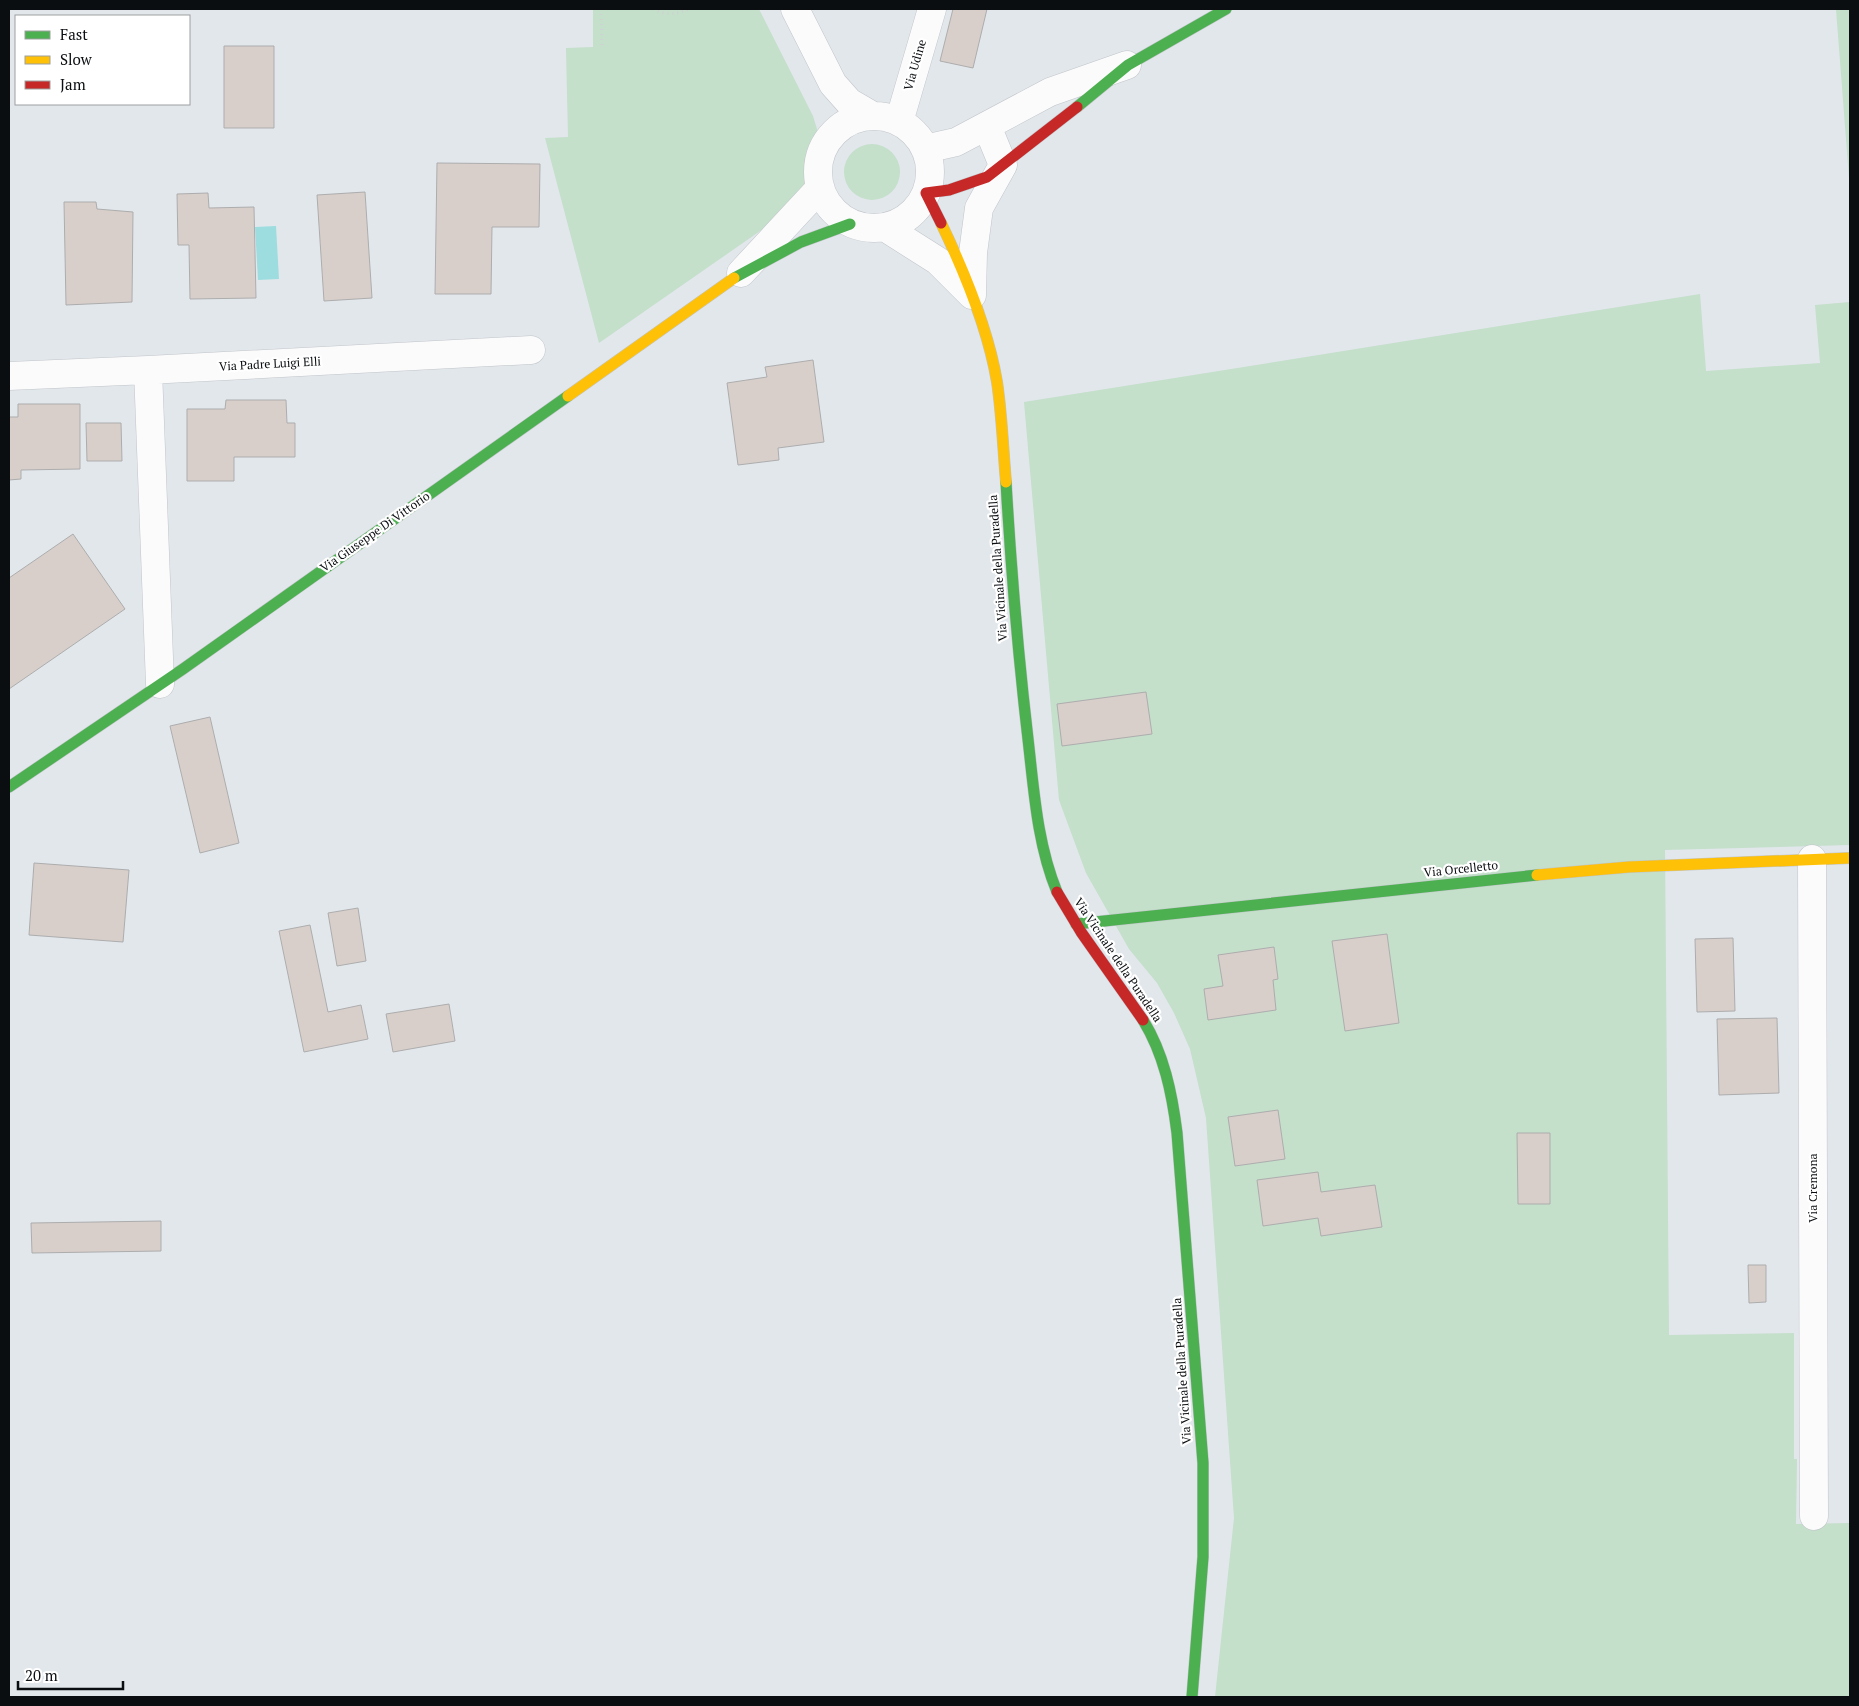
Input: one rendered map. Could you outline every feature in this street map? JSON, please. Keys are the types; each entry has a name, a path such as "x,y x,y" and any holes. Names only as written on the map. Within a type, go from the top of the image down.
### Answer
{"street":[{"path":"795,9 833,84 849,102 909,129 925,149 929,163 930,178 926,193 920,205 911,215 899,223 886,228 868,228 850,224 837,215 826,203 820,188 818,171 821,154 829,139 841,126 856,119 886,119"},
{"name":"Via Udine","path":"886,119 932,9"},
{"path":"926,193 949,190 987,177 1128,65 1226,9"},
{"path":"816,48 827,98 829,139"},
{"path":"925,149 956,142 1050,92 1128,65"},
{"path":"986,126 1003,165"},
{"path":"972,295 973,252 979,208 1003,165"},
{"name":"Via Giuseppe Di Vittorio","path":"739,275 820,188"},
{"name":"Via Vicinale della Puradella","path":"926,193 945,228 972,295 996,378 1005,457 1012,602 1040,835 1052,878 1059,894 1076,924 1137,1010 1151,1034 1163,1063 1172,1097 1176,1122 1203,1463 1202,1566 1192,1697"},
{"name":"Via Giuseppe Di Vittorio","path":"9,787 160,684 739,275 801,242 850,224"},
{"path":"886,228 938,261 972,295"},
{"name":"Via Padre Luigi Elli","path":"9,376 532,350"},
{"path":"148,370 160,684"},
{"name":"Via Orcelletto","path":"1076,924 1435,885 1629,867 1850,858"},
{"name":"Via Cremona","path":"1812,859 1814,1516"}],"path":[{"path":"601,9 602,48"},
{"path":"653,9 665,14 678,14 689,9"}],"green space":[{"path":"593,9 759,9 813,116 820,139 816,164 801,193 776,220 599,343 545,138 568,137 566,48 593,47"},
{"path":"1836,9 1850,9 1850,191"},
{"path":"867,144 877,144 892,152 898,161 900,172 898,183 892,192 877,200 867,200 856,195 849,188 844,177 844,167 849,156 856,149"},
{"path":"1700,294 1706,371 1820,363 1815,305 1850,302 1850,845 1665,850 1669,1335 1794,1333 1794,1459 1797,1459 1796,1524 1850,1523 1850,1697 1215,1697 1234,1518 1206,1118 1190,1049 1174,1013 1157,983 1129,949 1086,873 1059,800 1024,402"}],"water":[{"path":"276,226 279,279 258,280 255,227"}],"building":[{"path":"953,9 987,9 973,68 940,61"},
{"path":"224,46 274,46 274,128 224,128"},
{"path":"437,163 540,164 539,227 492,227 491,294 435,294"},
{"path":"365,192 372,298 324,301 317,195"},
{"path":"208,193 209,208 254,207 256,298 190,299 189,245 178,245 177,194"},
{"path":"64,202 96,202 97,209 133,212 132,302 66,305"},
{"path":"813,360 824,442 778,448 779,460 738,465 727,383 767,377 765,367"},
{"path":"226,400 286,400 287,423 295,423 295,457 234,457 234,481 187,481 187,409 225,409"},
{"path":"18,404 80,404 80,469 21,470 21,479 9,480 9,417 18,417"},
{"path":"86,423 121,423 122,461 87,461"},
{"path":"73,534 125,609 9,689 9,578"},
{"path":"1146,692 1152,734 1062,746 1057,704"},
{"path":"210,717 239,843 200,853 170,726"},
{"path":"34,863 129,870 123,942 29,935"},
{"path":"358,908 366,961 337,966 328,913"},
{"path":"310,925 328,1012 361,1005 368,1039 304,1052 279,931"},
{"path":"1387,934 1399,1023 1345,1031 1332,941"},
{"path":"1733,938 1735,1011 1697,1012 1695,939"},
{"path":"1274,947 1278,979 1273,980 1276,1010 1208,1020 1204,989 1223,986 1218,955"},
{"path":"449,1004 455,1041 393,1052 386,1014"},
{"path":"1777,1018 1779,1093 1719,1095 1717,1019"},
{"path":"1278,1110 1285,1159 1235,1166 1228,1117"},
{"path":"1517,1133 1550,1133 1550,1204 1518,1204"},
{"path":"1318,1172 1321,1192 1375,1185 1382,1227 1321,1236 1318,1218 1263,1226 1257,1180"},
{"path":"161,1221 161,1251 32,1253 31,1223"},
{"path":"1748,1265 1766,1265 1766,1302 1749,1303"}],"traffic: fast":[{"path":"1077,107 1128,65 1226,9"},
{"path":"734,278 801,242 850,224"},
{"path":"9,787 183,669 568,396"},
{"path":"1006,482 1018,643 1035,797 1045,855 1057,892"},
{"path":"1076,924 1537,875"},
{"path":"1143,1020 1162,1060 1173,1103 1203,1463 1203,1557 1192,1697"}],"traffic: slow":[{"path":"941,223 975,301 988,341 997,382 1006,482"},
{"path":"568,396 734,278"},
{"path":"1537,875 1629,867 1850,858"}],"traffic: jam":[{"path":"941,223 926,193 949,190 987,177 1077,107"},
{"path":"1057,892 1081,932 1143,1020"}]}
